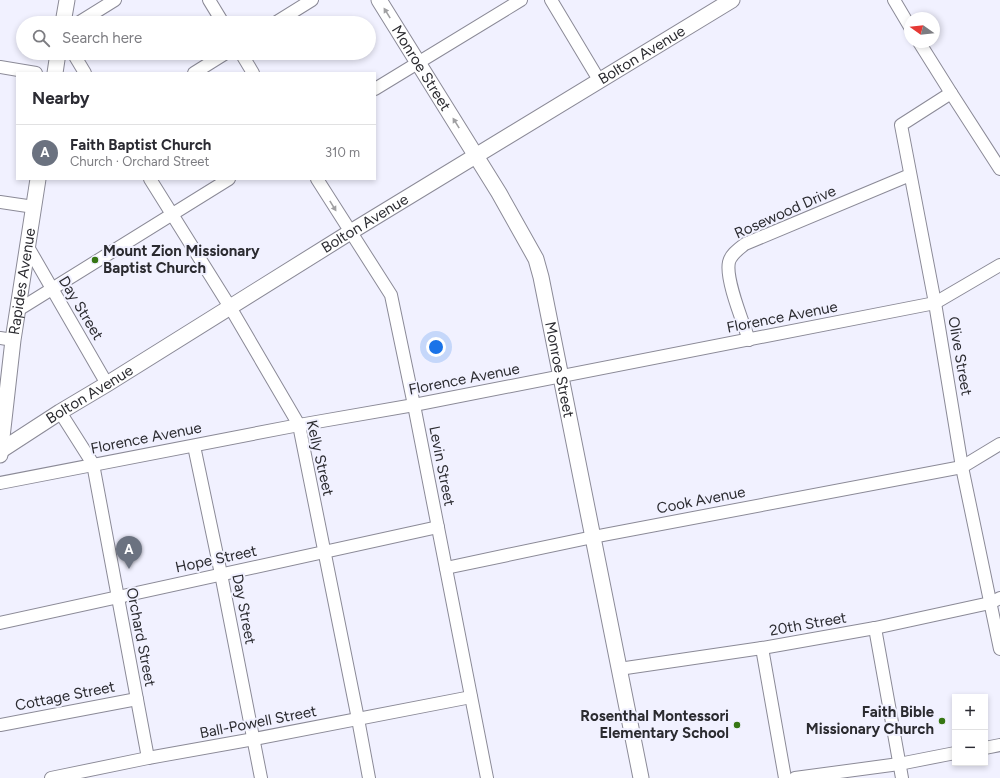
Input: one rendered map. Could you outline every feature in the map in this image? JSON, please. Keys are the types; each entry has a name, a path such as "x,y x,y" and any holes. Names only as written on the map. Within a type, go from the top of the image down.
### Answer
{"main road":[{"path":"64,16 67,0"},
{"name":"Monroe Street","path":"379,0 477,156 524,235 536,259 561,376 641,778"},
{"name":"Bolton Avenue","path":"0,452 60,412 350,232 477,156 728,1"},
{"path":"55,72 57,60"},
{"name":"Rapides Avenue","path":"0,452 7,339 18,310 38,180"}],"street":[{"path":"89,16 115,0"},
{"path":"209,0 219,16"},
{"path":"286,16 312,0"},
{"path":"376,88 521,0"},
{"path":"551,0 599,80"},
{"path":"894,0 904,17"},
{"path":"923,48 1000,169"},
{"path":"78,60 85,72"},
{"path":"196,72 215,60"},
{"path":"246,60 252,72"},
{"path":"0,68 29,72"},
{"name":"Olive Street","path":"951,93 901,125 934,303 962,467 995,601 1000,649"},
{"name":"Rosewood Drive","path":"749,340 728,277 729,262 735,252 745,244 910,175"},
{"name":"Kelly Street","path":"151,180 230,307 299,425 358,719 368,778"},
{"path":"18,310 226,180"},
{"name":"Levin Street","path":"318,180 391,295 487,778"},
{"path":"0,202 34,207"},
{"name":"Day Street","path":"28,248 107,384"},
{"name":"Florence Avenue","path":"0,483 299,425 414,405 934,303 1000,265"},
{"name":"Orchard Street","path":"60,412 93,464 148,758"},
{"path":"962,467 1000,444"},
{"name":"Day Street","path":"194,446 261,778"},
{"name":"Cook Avenue","path":"446,568 593,537 962,467"},
{"name":"Hope Street","path":"0,623 438,527"},
{"name":"20th Street","path":"619,669 762,648 875,628 995,601"},
{"path":"875,628 902,778"},
{"path":"762,648 785,778"},
{"name":"Ball-Powell Street","path":"51,778 148,758 254,740 471,697"},
{"name":"Cottage Street","path":"0,725 137,699"},
{"path":"988,747 1000,745"},
{"path":"795,778 899,764 952,754"}],"place":[{"name":"Mount Zion Missionary Baptist Church","path":"95,260"},
{"name":"Faith Baptist Church","path":"129,569"},
{"name":"Faith Bible Missionary Church","path":"942,721"},
{"name":"Rosenthal Montessori Elementary School","path":"737,725"}]}
